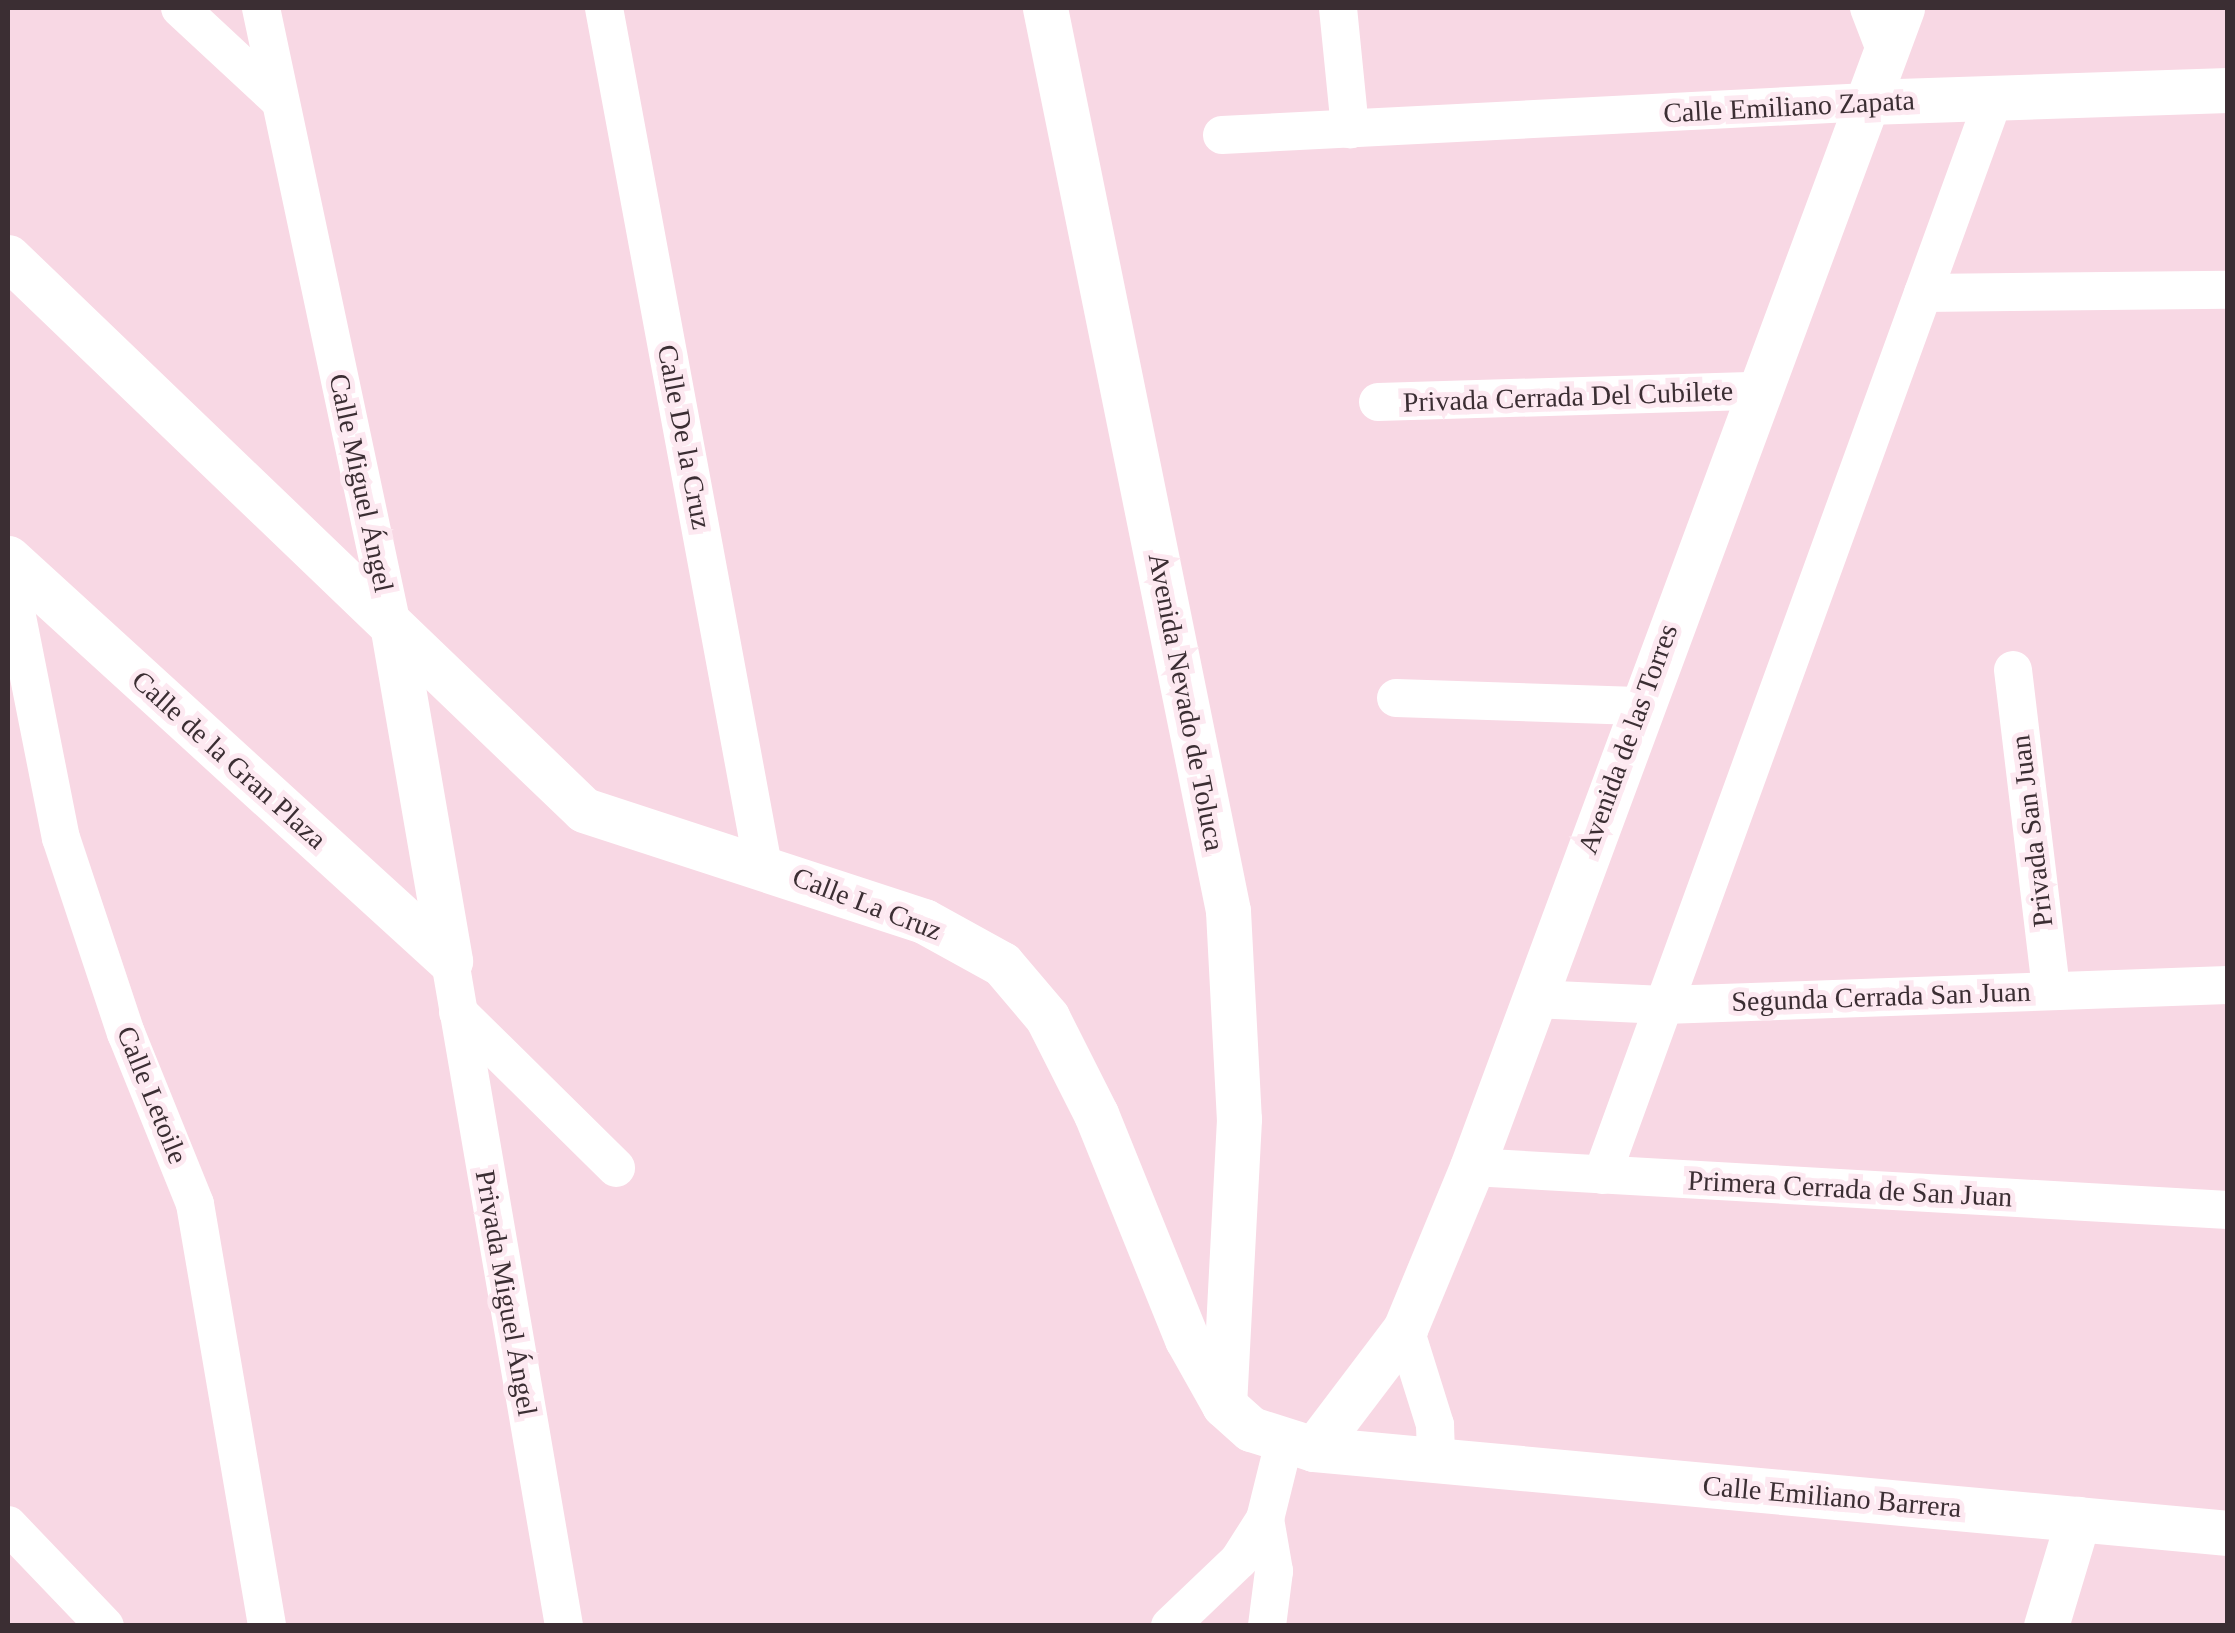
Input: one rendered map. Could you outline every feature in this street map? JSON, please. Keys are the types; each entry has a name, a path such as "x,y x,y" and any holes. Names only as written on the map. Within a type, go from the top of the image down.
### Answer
{"street":[{"path":"180,8 279,100"},
{"name":"Calle Miguel Ángel","path":"260,8 393,630 450,961"},
{"name":"Calle De la Cruz","path":"604,8 764,866"},
{"name":"Avenida Nevado de Toluca","path":"1045,8 1228,911 1240,1120 1268,1431"},
{"path":"1338,8 1350,129"},
{"path":"1869,8 1886,52"},
{"name":"Avenida de las Torres","path":"1170,1626 1239,1560 1264,1519 1268,1431 1405,1329 1472,1167 1638,706 1902,8"},
{"name":"Calle Emiliano Zapata","path":"1222,136 1868,102 2228,90"},
{"path":"1602,1174 1994,98"},
{"path":"8,256 393,630"},
{"path":"1923,293 2228,290"},
{"name":"Privada Cerrada Del Cubilete","path":"1378,402 1758,391"},
{"name":"Calle de la Gran Plaza","path":"8,558 450,961"},
{"name":"Calle Letoile","path":"8,572 61,838 126,1033 195,1204 268,1626"},
{"name":"Calle La Cruz","path":"393,630 584,810 924,921 1002,964 1047,1017 1096,1114 1187,1339 1268,1431"},
{"name":"Privada San Juan","path":"2013,670 2051,991"},
{"path":"1396,698 1638,706"},
{"name":"Privada Miguel Ángel","path":"450,961 564,1626"},
{"name":"Segunda Cerrada San Juan","path":"1534,999 1664,1005 2228,986"},
{"path":"458,1012 616,1168"},
{"name":"Primera Cerrada de San Juan","path":"1472,1167 2228,1210"},
{"path":"1268,1431 1436,1461 1436,1425 1405,1329"},
{"name":"Calle Emiliano Barrera","path":"1436,1461 2228,1533"},
{"path":"1264,1519 1274,1571 1267,1626"},
{"path":"2046,1626 2078,1519"},
{"path":"8,1525 105,1626"}]}
